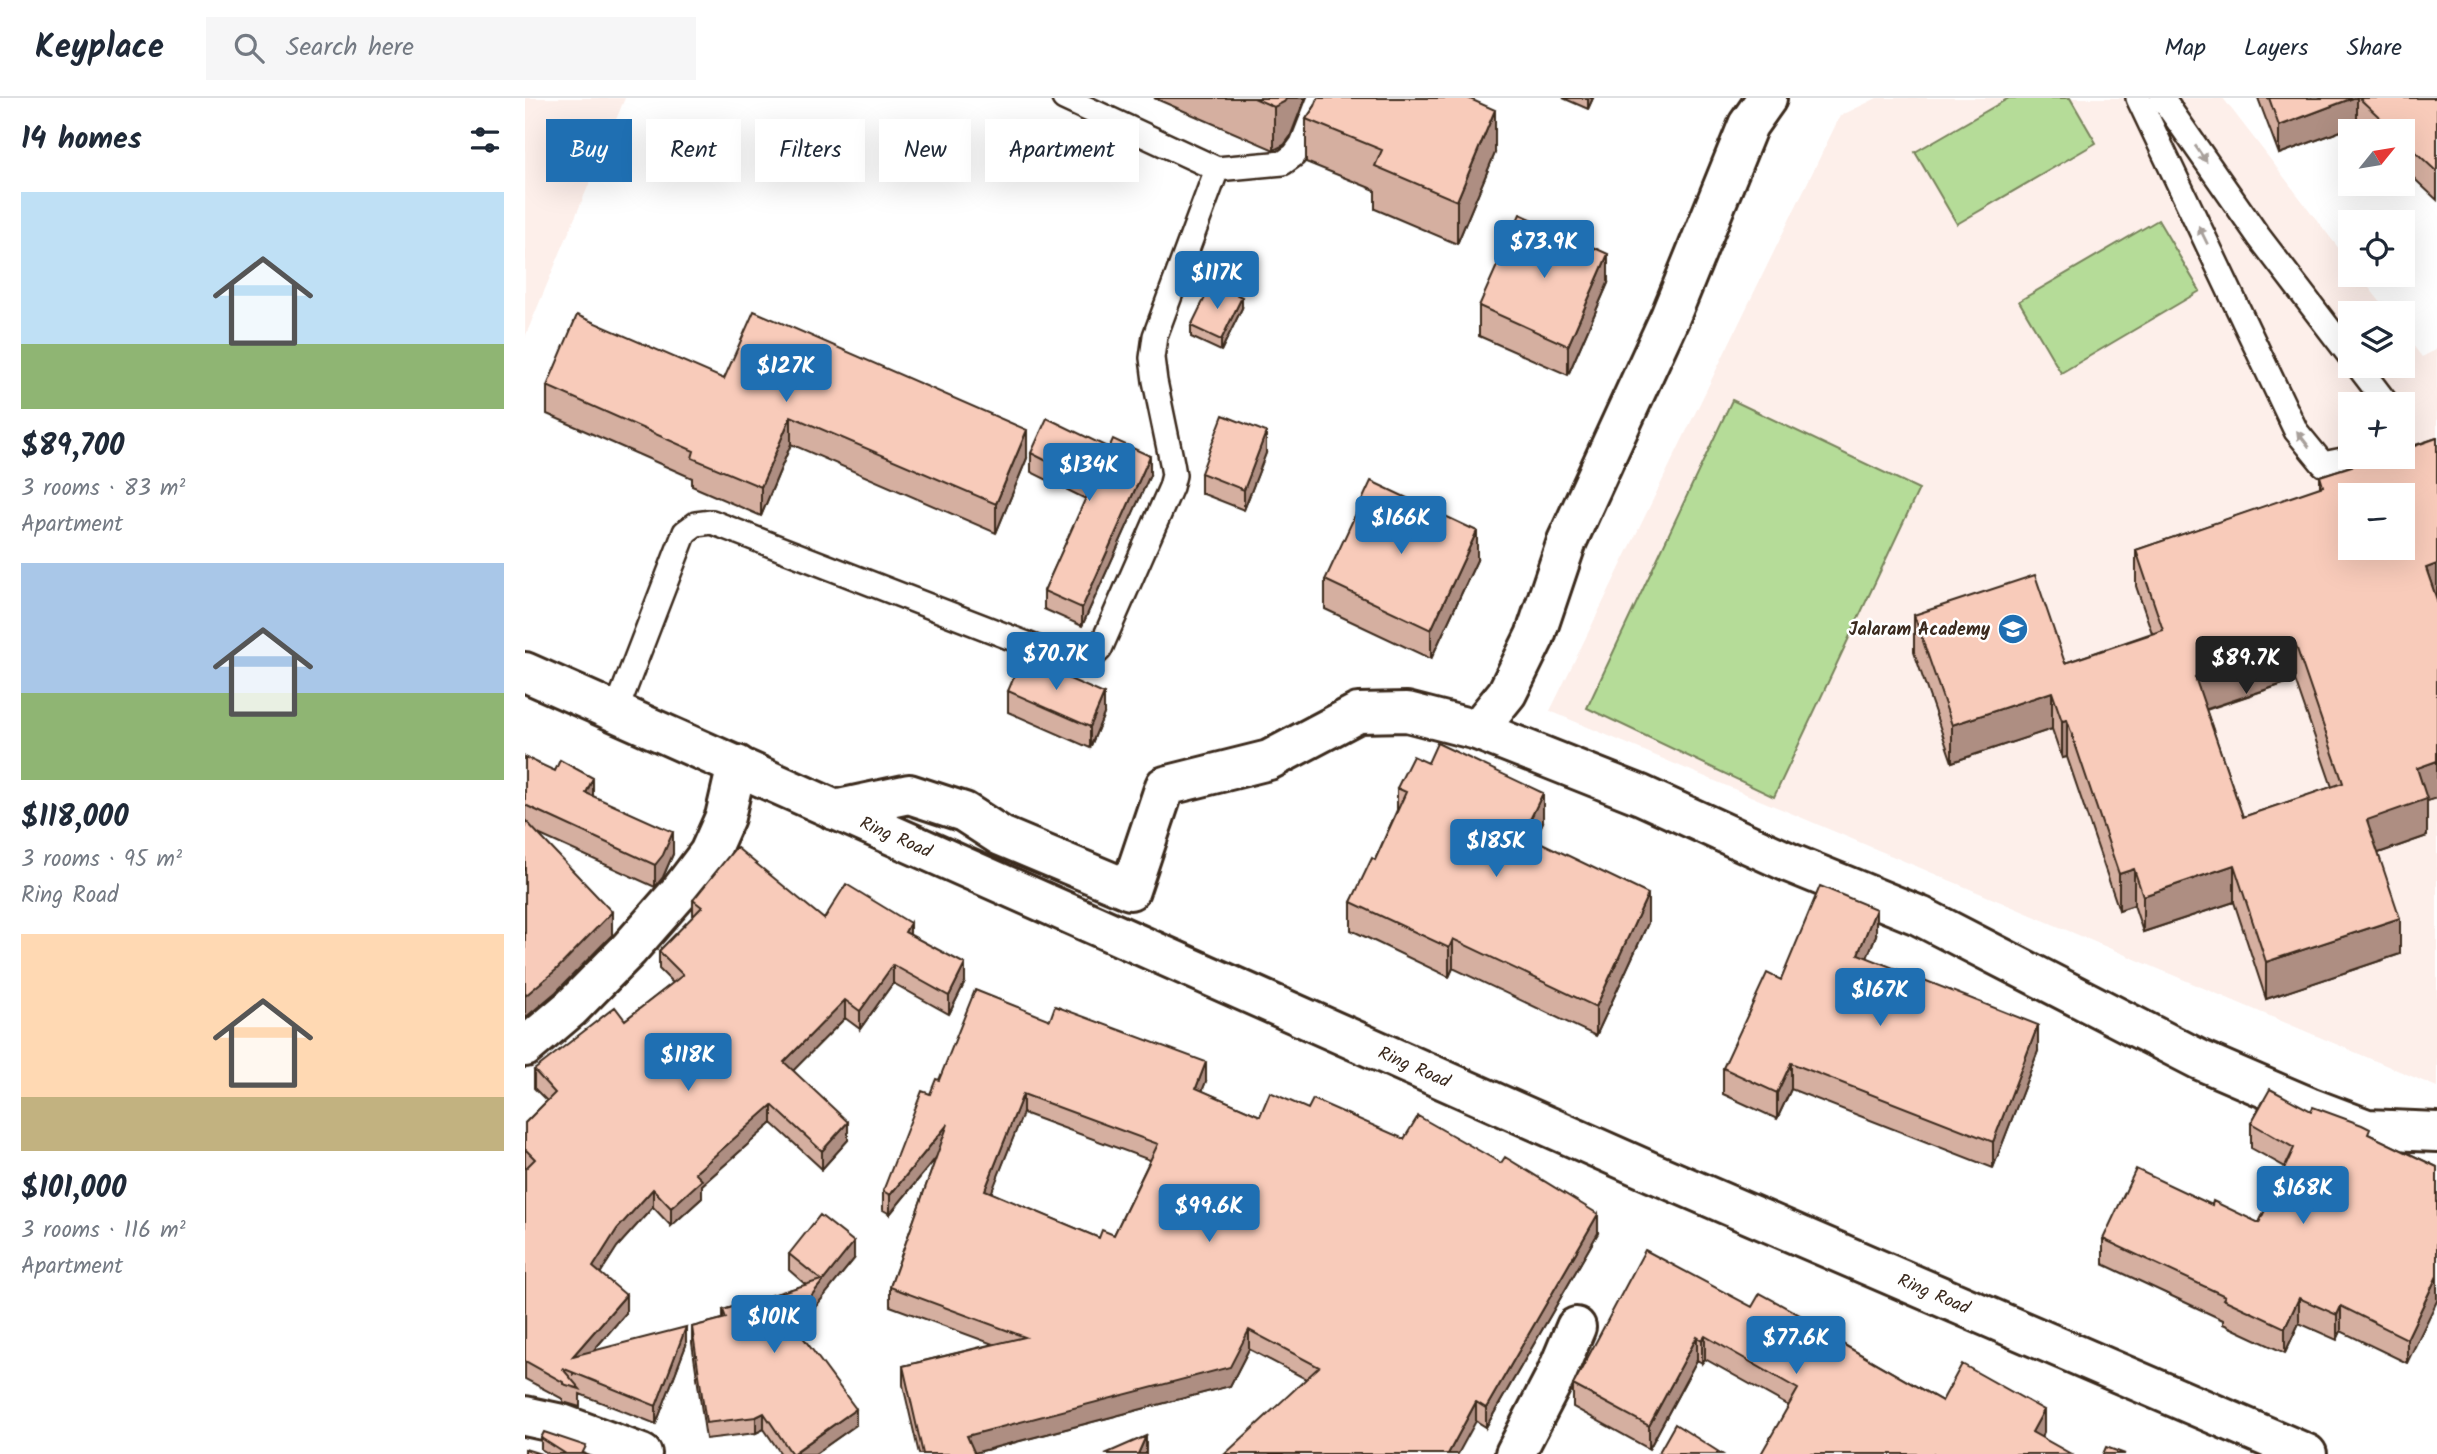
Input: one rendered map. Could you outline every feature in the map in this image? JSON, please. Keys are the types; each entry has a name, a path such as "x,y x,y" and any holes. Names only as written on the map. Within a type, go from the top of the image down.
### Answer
{"street":[{"path":"1477,730 1507,693 1535,636 1567,541 1670,317 1748,125 1767,98"},
{"name":"Ring Road","path":"525,672 1649,1171 2307,1454"},
{"path":"834,810 909,794 964,812 1001,836 1130,891 1165,786 1269,760 1358,713 1406,712 1477,730 1641,795 1790,863 1920,916 2200,1060 2309,1107 2367,1129 2437,1132"},
{"path":"525,1047 571,1008 629,949 681,890 709,853 725,817 737,765"},
{"path":"1515,1454 1555,1377 1576,1327"},
{"path":"525,1416 562,1424 642,1454"}],"lane":[{"path":"1064,98 1217,169 1283,163 1294,155 1302,144 1320,98"},
{"path":"2138,98 2296,430 2323,464 2338,461"},
{"path":"2162,98 2259,237 2338,340"},
{"path":"616,711 685,532 696,524 712,522 1076,663 1089,660 1100,649 1171,488 1174,475 1152,358 1155,336 1217,169"},
{"path":"2367,378 2378,392"}],"shaded area":[{"path":"525,98 625,98 616,119 546,119 546,182 590,182 525,337"},
{"name":"Jalaram Academy","path":"1877,98 2223,98 2338,247 2338,287 2368,287 2380,301 2338,301 2338,378 2415,378 2415,348 2422,357 2437,349 2437,1087 1550,711 1840,116"}],"green space":[{"path":"2009,98 2070,98 2096,143 1957,224 1915,152"},
{"path":"2158,220 2200,291 2061,373 2019,301"},
{"path":"1732,400 1919,489 1774,797 1587,708"}],"building":[{"path":"1254,98 1287,98 1274,107"},
{"path":"1318,98 1468,98 1495,110 1457,201 1375,166 1382,150 1306,119"},
{"path":"2269,98 2353,98 2279,126"},
{"path":"2359,98 2437,98 2437,172 2415,151 2415,119 2381,119"},
{"path":"1520,214 1608,254 1568,346 1479,306"},
{"path":"1212,283 1242,297 1221,340 1191,326"},
{"path":"754,311 1027,430 996,504 791,416 761,487 692,458 694,451 547,386 577,315 724,379"},
{"path":"1223,415 1266,432 1244,490 1201,473"},
{"path":"1047,418 1109,448 1113,439 1150,456 1082,608 1044,591 1092,484 1031,453"},
{"path":"2437,438 2437,564 2426,568 2437,600 2437,761 2417,768 2427,799 2367,820 2400,918 2266,962 2234,865 2143,896 2134,869 2119,874 2067,720 2062,721 2052,692 1952,725 1914,615 2035,575 2065,663 2163,630 2136,550 2323,486 2320,476 2342,469 2415,469 2415,446","holes":["2295,643 2343,783 2243,817 2195,677"]},
{"path":"1371,481 1477,531 1431,630 1325,580"},
{"path":"1022,658 1104,694 1090,727 1008,691"},
{"path":"1437,743 1543,793 1523,834 1648,894 1596,1007 1453,939 1449,948 1351,902 1372,858 1375,860 1406,792 1397,788 1413,756 1428,763"},
{"path":"525,757 555,771 560,760 593,778 586,793 673,832 663,855 655,865 525,805"},
{"path":"525,820 612,912 556,970 525,996"},
{"path":"736,847 824,919 846,884 910,923 905,932 965,964 949,996 893,965 860,1011 845,1000 784,1062 848,1122 822,1151 772,1105 695,1173 702,1180 671,1208 653,1189 617,1229 593,1267 626,1295 573,1356 686,1327 656,1406 562,1368 580,1389 563,1384 525,1361 525,1169 535,1159 525,1149 525,1123 555,1093 534,1070 615,1007 625,1020 683,975 659,951 702,907 693,900"},
{"path":"1820,886 1876,909 1858,954 2038,1025 1993,1142 1791,1063 1777,1093 1723,1068 1767,973 1781,980"},
{"path":"975,990 1050,1020 1055,1006 1206,1062 1196,1088 1260,1116 1270,1092 1308,1109 1313,1099 1404,1139 1418,1116 1501,1163 1505,1157 1598,1214 1486,1408 1476,1402 1448,1454 1225,1454 1319,1367 1249,1330 1230,1367 967,1436 975,1454 923,1454 903,1366 1025,1337 890,1287 948,1124 890,1195 883,1191 922,1091 930,1094 936,1079 939,1080","holes":["1023,1094 1158,1144 1114,1235 1102,1230 1099,1238 985,1190"]},
{"path":"2270,1089 2311,1111 2313,1107 2362,1125 2370,1129 2368,1134 2437,1167 2437,1276 2407,1339 2341,1306 2337,1315 2299,1298 2285,1328 2223,1299 2225,1296 2103,1239 2136,1169 2212,1205 2213,1201 2259,1223 2294,1148 2251,1123"},
{"path":"820,1215 854,1242 791,1321 856,1409 792,1454 764,1413 756,1417 706,1423 692,1327 726,1318 723,1310 821,1280 789,1254"},
{"path":"1645,1250 1752,1307 1760,1293 1827,1330 1825,1334 1942,1401 1962,1364 2044,1410 2032,1432 2071,1454 1761,1454 1798,1389 1705,1336 1702,1340 1697,1337 1649,1426 1573,1385"},
{"path":"1675,1424 1722,1454 1658,1454"},
{"path":"544,1432 586,1446 582,1454 566,1454 541,1438"},
{"path":"1146,1436 1138,1454 1105,1454"},
{"path":"2106,1447 2125,1454 2103,1454"},
{"path":"525,1449 541,1454 525,1454"}],"place":[{"name":"Jalaram Academy","path":"2013,629"}]}
